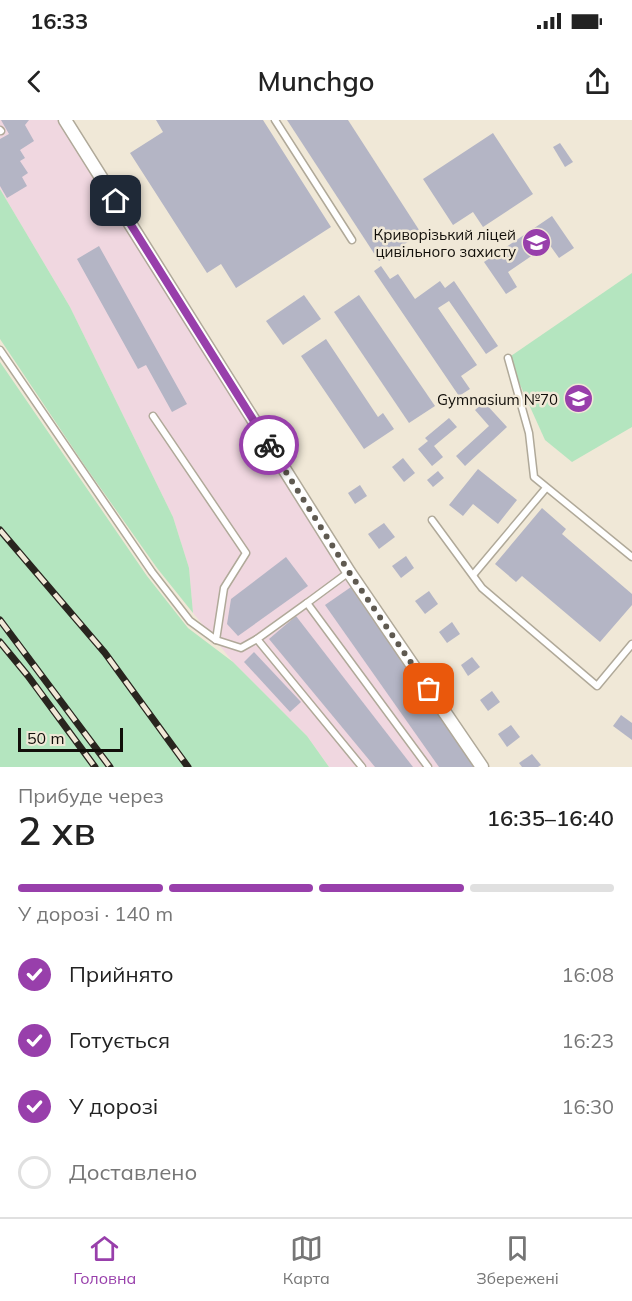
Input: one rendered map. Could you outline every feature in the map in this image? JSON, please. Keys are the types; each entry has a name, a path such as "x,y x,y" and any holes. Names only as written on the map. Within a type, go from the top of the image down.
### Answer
{"street":[{"path":"65,120 349,572 482,767"}],"lane":[{"path":"275,120 352,240"},
{"path":"0,350 152,572 190,621 216,640 241,648 257,639 349,572"},
{"path":"508,358 529,433 534,477 632,557"},
{"path":"153,416 246,553 224,588 216,640"},
{"path":"472,575 546,488"},
{"path":"432,520 482,588 597,686 632,644"},
{"path":"307,603 428,767"},
{"path":"257,639 362,767"}],"shaded area":[{"path":"0,120 60,120 480,767 329,767 307,736 233,662 193,613 189,568 173,517 70,307 0,189"}],"green space":[{"path":"0,189 70,307 173,517 189,568 193,613 157,568 85,466 0,339"},
{"name":"Gymnasium №70","path":"632,273 632,427 572,462 545,440 508,358"},
{"path":"0,362 147,576 188,628 233,662 307,736 329,767 0,767"}],"building":[{"path":"1,120 29,120 25,125 34,141 20,150 25,158 20,161 28,173 22,177 27,186 7,198 0,186 0,139 9,134"},
{"path":"156,120 263,120 331,227 236,288 221,264 207,273 130,153 163,132"},
{"path":"287,120 348,120 421,233 379,261"},
{"path":"493,133 533,194 483,227 473,212 453,225 423,179"},
{"path":"560,143 573,162 565,167 553,147"},
{"path":"552,216 574,248 559,258 549,244 508,272 517,287 506,294 484,262"},
{"path":"99,246 187,404 172,412 146,365 138,369 77,259"},
{"path":"381,266 390,279 398,274 415,299 440,281 445,288 454,281 498,346 486,354 449,301 438,308 477,365 461,376 470,389 459,396 374,271"},
{"path":"304,295 321,319 283,345 266,321"},
{"path":"359,295 435,406 409,423 334,312"},
{"path":"326,339 378,417 383,413 394,429 364,449 301,356"},
{"path":"484,402 507,427 465,466 456,456 489,426 475,410"},
{"path":"449,418 457,427 434,446 443,457 432,466 418,449 428,441 425,438"},
{"path":"403,458 415,473 404,482 392,467"},
{"path":"478,469 517,500 498,524 473,504 463,516 449,505"},
{"path":"438,471 444,478 433,487 427,480"},
{"path":"360,485 367,496 355,504 348,493"},
{"path":"542,508 566,529 562,534 632,594 632,605 600,642 522,576 516,582 495,564"},
{"path":"384,523 395,537 379,549 368,534"},
{"path":"406,556 414,568 401,578 392,566"},
{"path":"286,557 308,586 238,636 227,624 231,599"},
{"path":"351,587 477,767 439,767 325,605"},
{"path":"429,591 438,604 425,614 415,601"},
{"path":"296,616 413,767 375,767 269,639"},
{"path":"452,622 460,634 447,643 439,632"},
{"path":"254,652 301,702 290,712 244,662"},
{"path":"472,657 480,667 468,676 461,665"},
{"path":"492,691 500,702 488,711 480,700"},
{"path":"621,715 632,723 632,740 613,726"},
{"path":"511,725 520,737 507,747 498,734"},
{"path":"532,754 541,765 522,767 519,763"}],"railway":[{"path":"0,530 105,653 188,767"},
{"path":"0,620 110,767"},
{"path":"0,642 95,767"}],"way so far":[{"path":"269,445 349,572 429,689"}],"place":[{"name":"Криворізький ліцей цивільного захисту","path":"537,243"},
{"name":"Gymnasium №70","path":"579,399"}],"route":[{"path":"116,201 269,445"}]}
